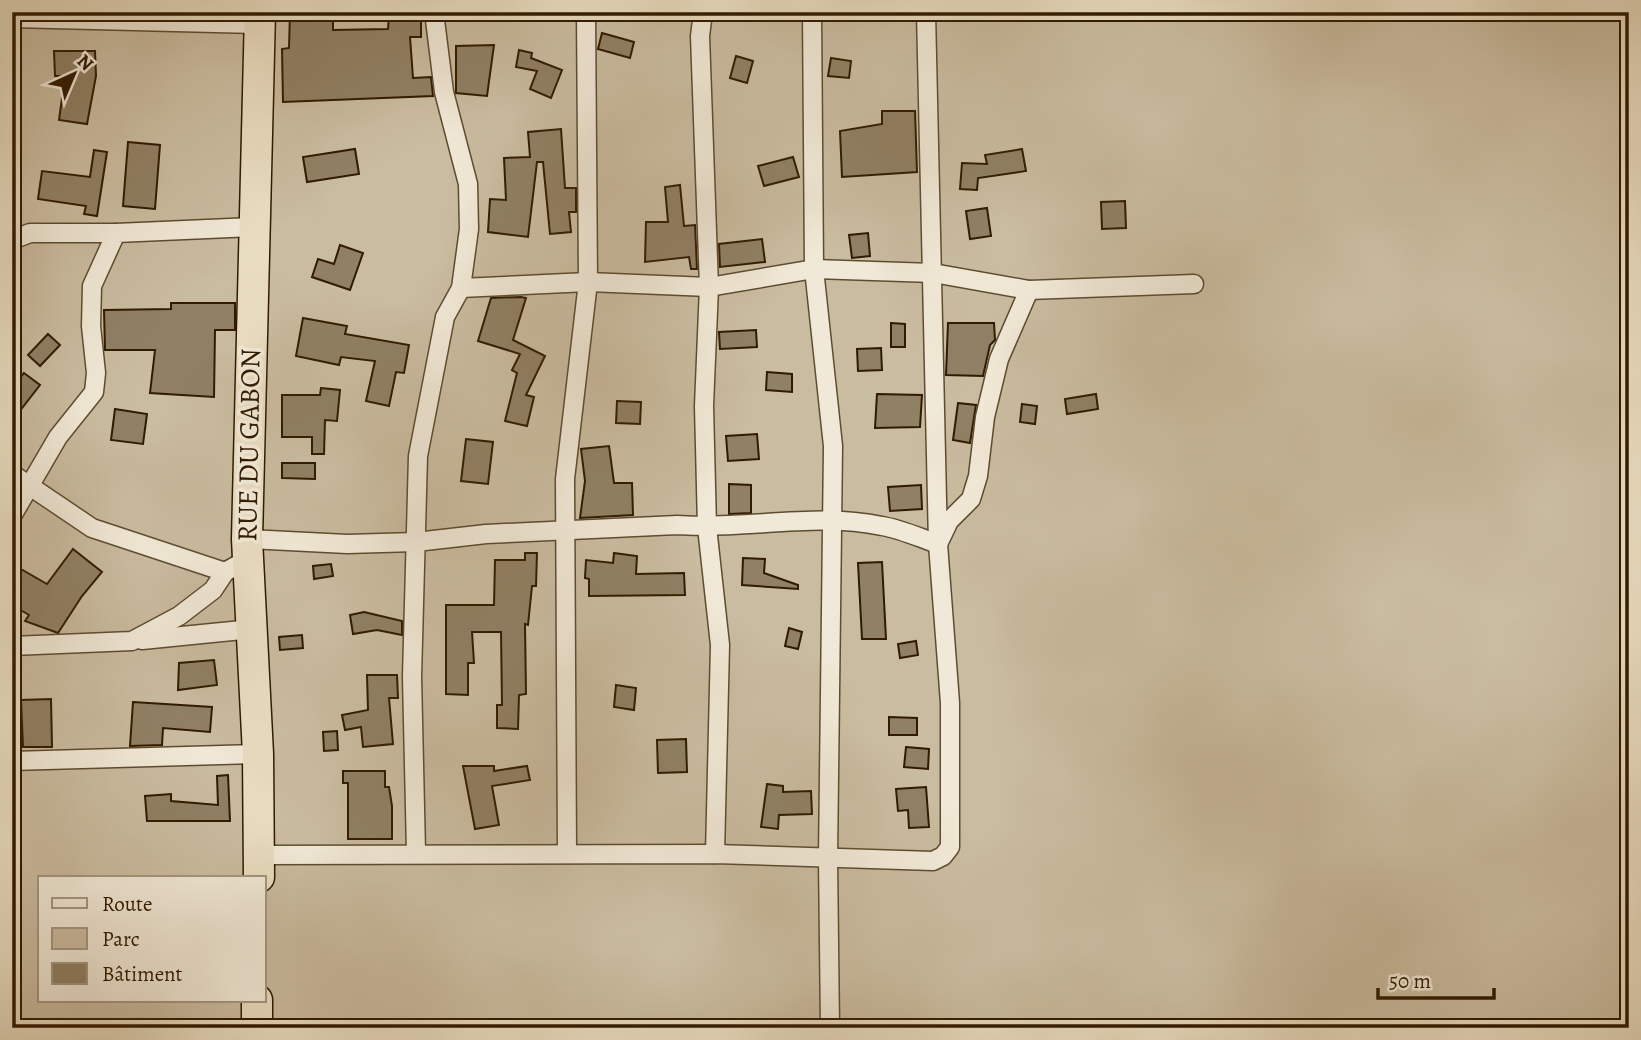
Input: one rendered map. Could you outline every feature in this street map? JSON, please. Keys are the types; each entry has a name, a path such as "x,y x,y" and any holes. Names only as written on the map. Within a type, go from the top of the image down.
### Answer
{"highway":[{"name":"RUE DU GABON","path":"259,866 258,754 252,629 240,557 260,18"},
{"path":"257,1002 257,1028"}],"street":[{"path":"416,852 412,677 420,442 445,317 461,288 469,229 468,184 444,92 435,12"},
{"path":"567,854 565,479 588,282 586,12"},
{"path":"703,12 700,36 709,287 704,406 707,527 720,645 715,854"},
{"path":"812,12 814,270 833,446 828,858 830,1028"},
{"path":"259,866 416,852 715,854 933,861 943,856 950,847 950,703 938,544 926,12"},
{"path":"12,18 260,18"},
{"path":"12,240 30,233 116,233 253,227"},
{"path":"12,516 31,488 58,437 94,392 96,373 91,326 92,286 116,233"},
{"path":"461,288 588,282 709,287 814,270 933,273 1029,290 1194,284"},
{"path":"938,544 949,521 971,499 978,476 985,417 999,359 1029,290"},
{"path":"12,474 92,528 240,557 347,544 416,542 565,531 677,525 707,527 831,522 881,525 938,544"},
{"path":"132,641 179,616 213,590 240,557"},
{"path":"12,646 132,641 252,629"},
{"path":"12,761 258,754"}],"green space":[{"path":"12,12 1629,12 1629,1028 12,1028"}],"building":[{"path":"290,12 333,12 333,30 388,29 389,16 421,16 421,37 410,37 413,78 431,77 433,96 283,102 282,49 289,48"},
{"path":"602,33 634,42 630,58 598,49"},
{"path":"494,45 487,96 456,93 456,46"},
{"path":"519,50 532,53 531,58 562,70 551,98 530,89 537,71 516,67"},
{"path":"54,51 95,51 96,76 87,124 59,120 65,76 55,76"},
{"path":"736,56 753,61 747,83 730,78"},
{"path":"831,58 851,61 849,78 828,76"},
{"path":"882,111 915,111 917,172 842,177 840,131 882,124"},
{"path":"561,129 565,188 576,188 576,212 569,212 571,232 550,234 543,162 537,162 528,237 488,232 490,199 506,200 504,158 530,157 528,132"},
{"path":"128,142 160,145 155,209 123,206"},
{"path":"355,149 359,174 307,182 303,157"},
{"path":"1022,149 1026,171 978,178 977,190 960,189 962,163 987,164 985,155"},
{"path":"94,150 107,152 97,216 84,214 86,206 38,199 42,171 90,177"},
{"path":"793,157 799,177 764,186 758,166"},
{"path":"680,185 684,226 695,225 697,269 691,269 689,257 645,262 646,222 668,222 665,187"},
{"path":"1125,201 1126,228 1102,229 1101,202"},
{"path":"987,208 991,236 970,239 966,211"},
{"path":"868,233 870,256 852,258 849,235"},
{"path":"762,239 765,262 720,267 719,244"},
{"path":"340,245 363,253 350,290 312,277 318,259 334,264"},
{"path":"491,298 526,298 513,340 545,356 526,395 534,397 527,426 505,421 517,373 512,370 520,354 478,341"},
{"path":"171,303 235,303 235,330 215,330 214,397 150,393 155,350 105,350 104,310 171,309"},
{"path":"303,318 347,326 345,334 409,345 404,373 396,372 389,406 366,401 375,361 341,357 339,365 296,356"},
{"path":"891,323 905,324 905,347 891,347"},
{"path":"948,323 994,323 995,340 990,345 983,376 946,375"},
{"path":"756,330 757,347 720,349 719,332"},
{"path":"48,334 60,345 40,366 28,355"},
{"path":"881,348 882,370 858,371 857,349"},
{"path":"767,372 792,374 792,392 766,390"},
{"path":"24,373 40,385 12,421 12,388"},
{"path":"321,388 340,390 337,421 325,420 324,454 312,454 312,437 282,437 282,395 320,395"},
{"path":"877,394 922,395 920,427 875,428"},
{"path":"1096,394 1098,409 1067,414 1065,399"},
{"path":"617,401 641,402 640,424 616,423"},
{"path":"958,403 976,405 970,443 953,440"},
{"path":"1022,404 1037,406 1035,424 1020,422"},
{"path":"115,409 147,414 143,444 111,440"},
{"path":"757,434 759,459 728,461 726,436"},
{"path":"466,439 493,442 488,484 461,481"},
{"path":"609,446 614,483 632,483 633,515 580,518 585,481 581,449"},
{"path":"282,463 315,463 315,479 282,478"},
{"path":"729,484 751,485 751,513 729,514"},
{"path":"921,485 922,509 890,511 888,487"},
{"path":"73,549 102,572 82,596 58,633 25,621 29,615 12,605 12,564 47,584"},
{"path":"525,553 537,553 536,586 532,586 528,625 525,624 526,694 519,695 518,729 497,728 497,705 502,705 501,632 472,632 474,663 468,663 468,695 446,694 446,605 494,605 495,560 525,560"},
{"path":"614,553 637,556 636,574 684,573 685,595 589,596 589,579 585,578 586,560 613,563"},
{"path":"743,558 765,559 764,573 798,585 798,589 742,585"},
{"path":"882,562 886,639 862,639 858,563"},
{"path":"331,564 333,576 314,579 313,566"},
{"path":"364,612 402,621 402,635 377,630 353,634 350,615"},
{"path":"789,628 802,632 798,649 785,646"},
{"path":"302,635 303,648 280,650 279,637"},
{"path":"916,641 918,655 900,658 898,644"},
{"path":"214,660 217,685 178,690 179,663"},
{"path":"367,675 397,675 398,698 389,698 393,744 363,747 361,727 345,730 342,715 368,710"},
{"path":"616,685 636,688 634,710 614,707"},
{"path":"51,699 52,747 23,747 21,700"},
{"path":"133,702 212,707 210,732 163,728 162,745 130,746"},
{"path":"889,717 917,718 917,735 889,735"},
{"path":"337,731 338,750 324,751 323,732"},
{"path":"686,739 687,772 658,773 657,740"},
{"path":"906,747 929,749 928,769 904,767"},
{"path":"463,766 494,766 494,771 527,766 530,780 492,786 499,825 475,829"},
{"path":"343,771 385,771 385,787 389,787 392,806 392,839 348,839 348,783 343,783"},
{"path":"228,775 230,821 147,821 145,796 171,794 171,801 218,805 217,776"},
{"path":"767,784 783,786 783,792 811,791 812,814 779,815 778,829 761,827"},
{"path":"926,787 929,827 909,828 908,810 898,811 896,789"}]}
